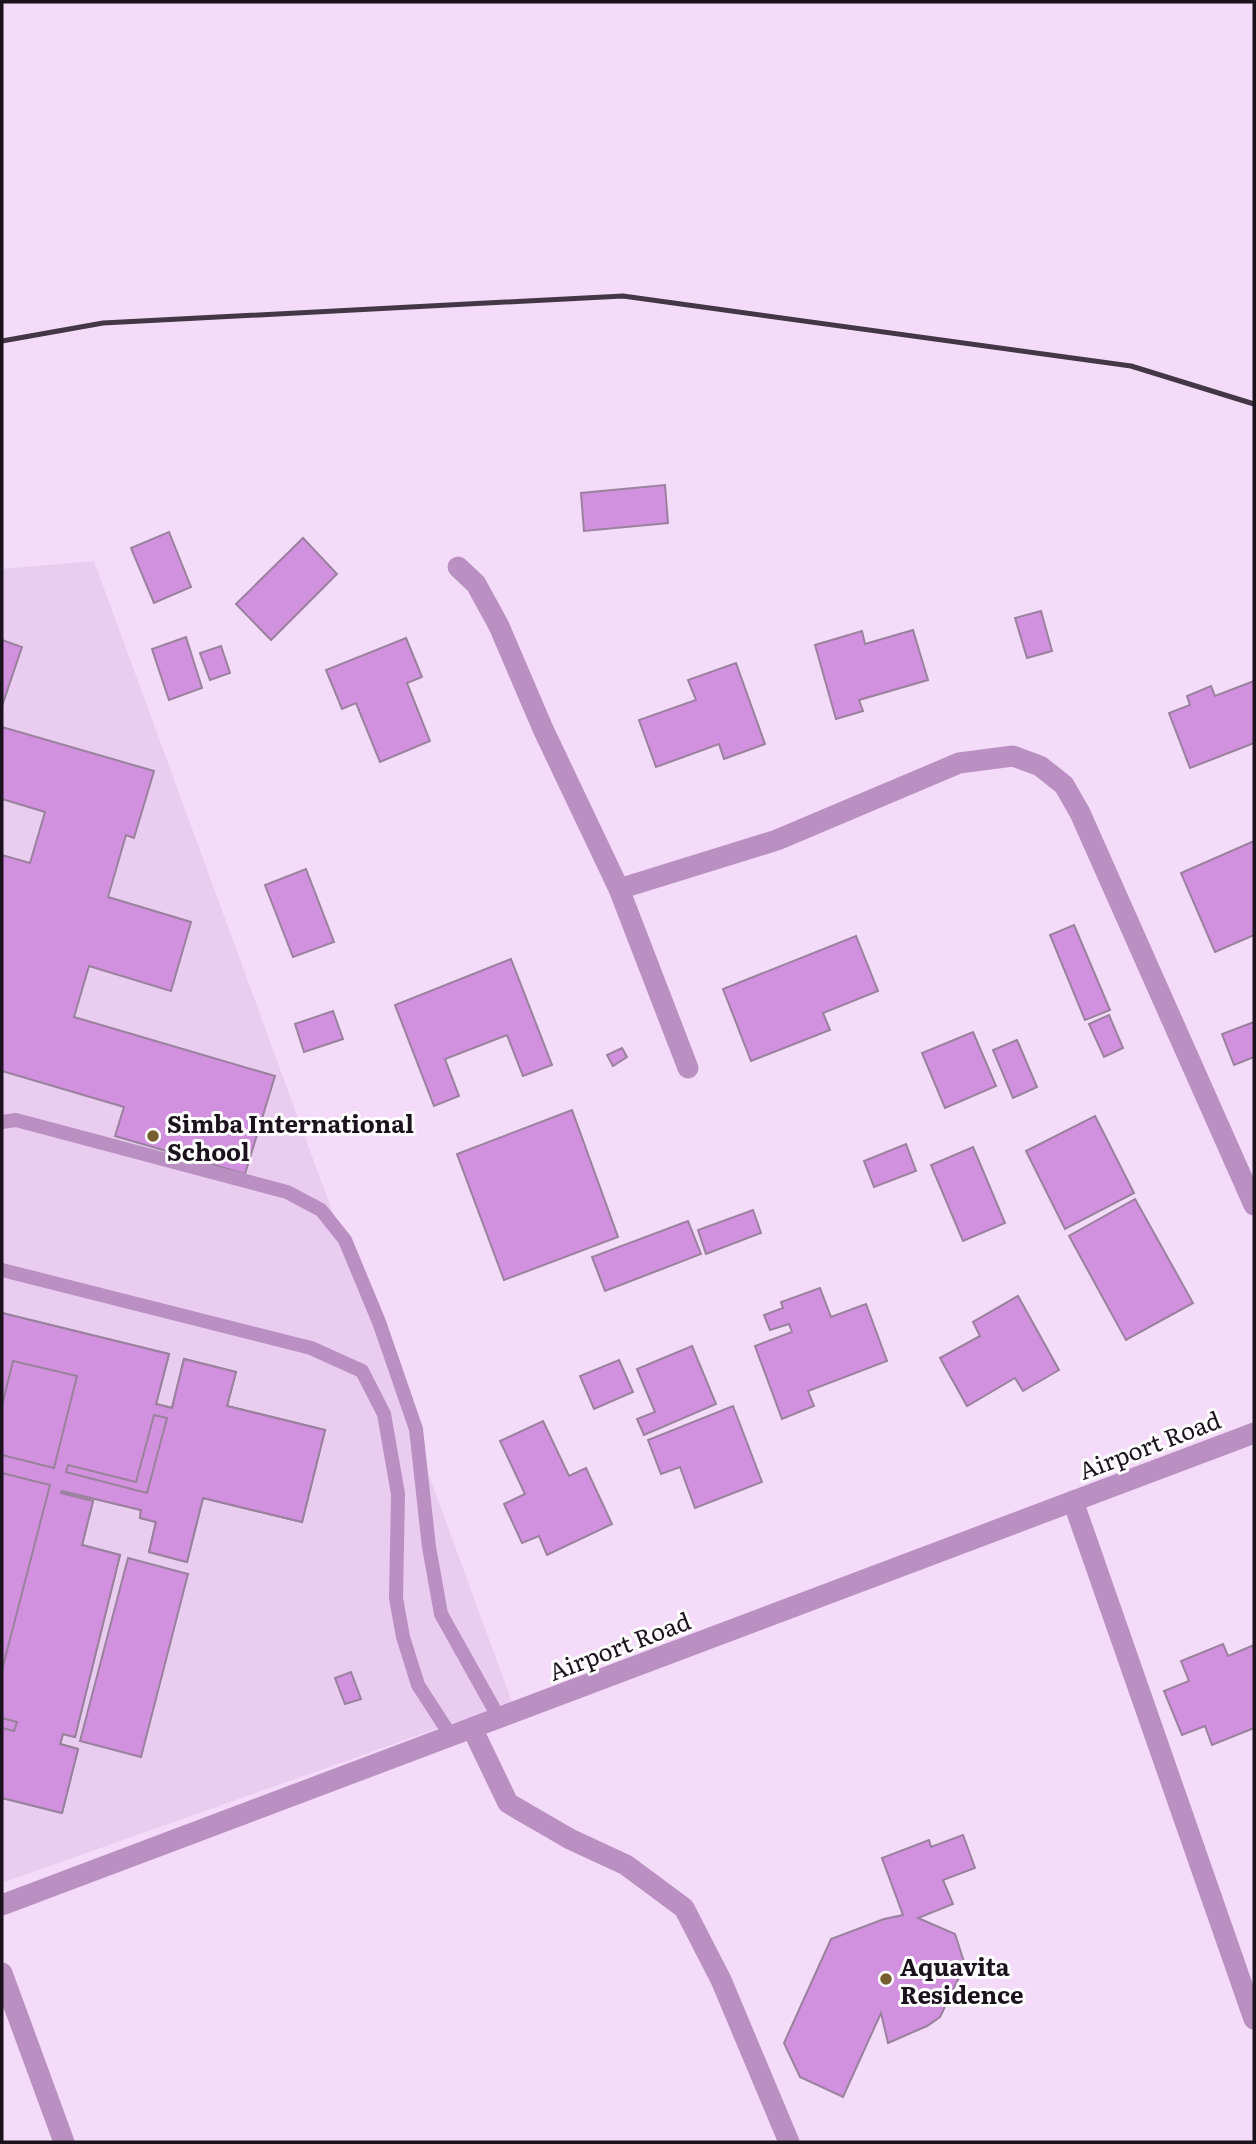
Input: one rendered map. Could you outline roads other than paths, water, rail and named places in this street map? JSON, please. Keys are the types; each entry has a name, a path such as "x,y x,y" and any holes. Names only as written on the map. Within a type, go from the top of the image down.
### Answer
{"street":[{"path":"458,567 476,584 499,626 543,729 619,889 688,1068"},
{"path":"619,889 777,840 959,762 1013,756 1040,766 1064,785 1080,813 1254,1205"},
{"name":"Airport Road","path":"2,1905 1254,1433"},
{"path":"1073,1501 1254,2019"},
{"path":"472,1728 508,1803 570,1839 626,1865 684,1908 721,1980 789,2142"},
{"path":"2,1973 64,2142"}],"lane":[{"path":"2,1122 16,1120 287,1192 321,1210 345,1240 379,1322 416,1429 429,1547 441,1614 499,1718"},
{"path":"2,1270 311,1348 362,1371 384,1415 398,1494 396,1598 403,1637 418,1685 451,1736"}],"railway":[{"path":"2,341 103,323 623,296 1131,366 1254,404"}],"place":[{"name":"Simba International School","path":"153,1136"},
{"name":"Aquavita Residence","path":"886,1979"}]}
